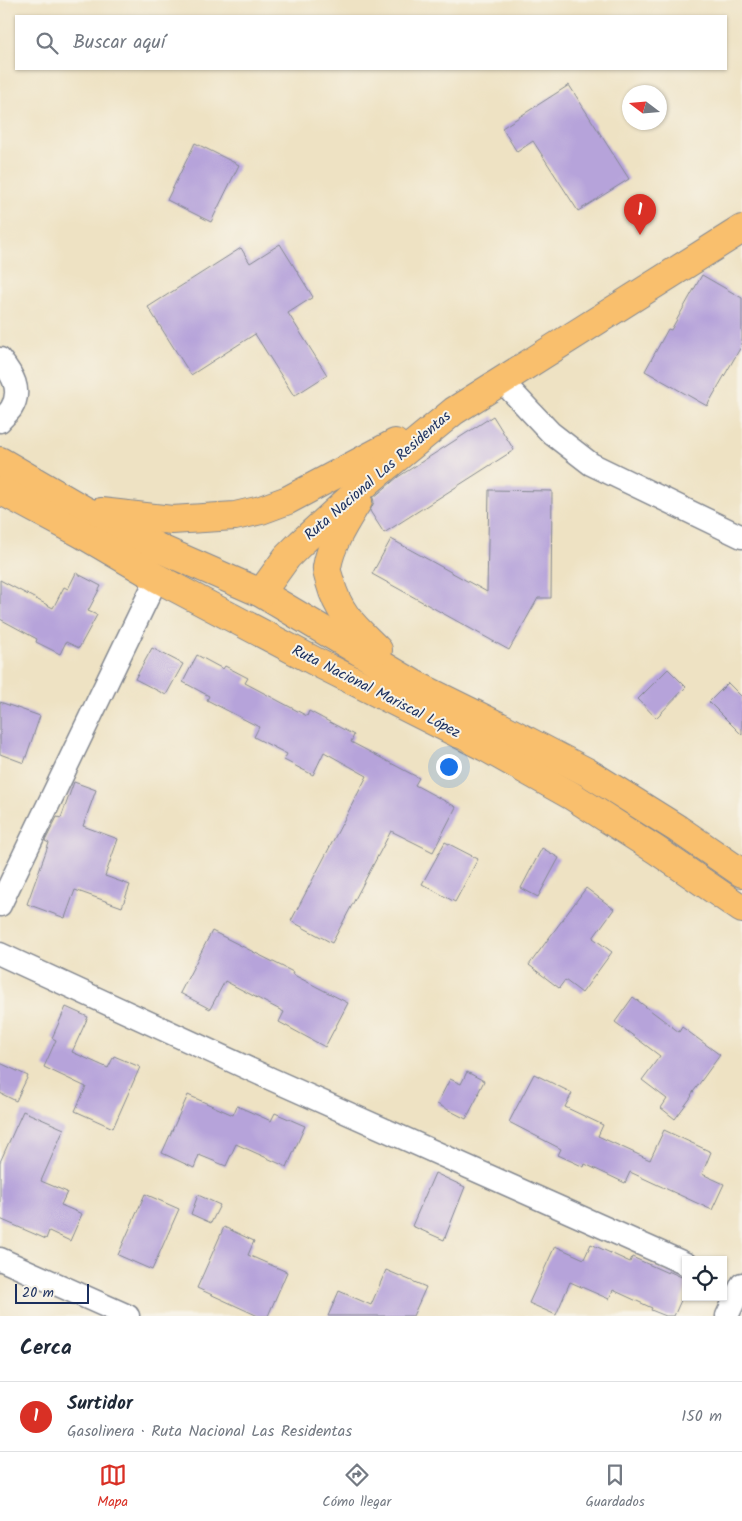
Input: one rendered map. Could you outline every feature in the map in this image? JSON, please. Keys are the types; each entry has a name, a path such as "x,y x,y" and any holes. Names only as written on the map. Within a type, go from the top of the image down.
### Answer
{"highway":[{"name":"Ruta Nacional Las Residentas","path":"261,593 287,557 301,543 370,480 454,411 742,229"},
{"path":"84,510 172,520 235,516 261,510 288,500 454,411"},
{"name":"Ruta Nacional Mariscal López","path":"0,461 84,510 163,550 261,593 414,684 587,772 678,829 742,873"},
{"path":"370,480 343,527 326,569 338,606 350,623 414,684"},
{"name":"Ruta Nacional Mariscal López","path":"0,490 82,534 156,578 322,665 485,747 572,796 656,850 742,909"},
{"path":"122,558 261,593 322,665"}],"street":[{"path":"0,358 11,373 17,390 11,409 0,421"},
{"path":"501,380 551,433 591,464 742,537"},
{"path":"0,905 156,578"},
{"path":"0,954 271,1079 682,1262"},
{"path":"0,1259 117,1314"},
{"path":"726,1316 735,1284"}],"building":[{"path":"569,85 629,179 578,211 533,141 517,152 502,128"},
{"path":"195,143 239,165 211,222 167,200"},
{"path":"280,244 313,297 288,313 327,375 294,396 255,334 191,375 148,307 241,248 250,263"},
{"path":"702,275 742,298 742,345 707,406 645,371 668,329 671,330"},
{"path":"493,416 514,450 384,533 370,511 374,502 373,498 398,477"},
{"path":"489,490 552,491 551,598 538,598 509,650 372,574 391,539 487,592"},
{"path":"76,573 101,586 88,611 97,615 79,648 66,642 60,654 36,642 37,639 0,619 0,580 53,608 64,587 68,589"},
{"path":"152,648 183,664 166,695 135,679"},
{"path":"197,655 223,669 225,666 248,678 245,683 307,716 309,711 354,735 351,742 419,778 415,785 456,807 433,852 391,831 332,943 291,921 367,776 324,752 313,775 284,760 287,754 254,737 259,727 207,700 209,696 183,682"},
{"path":"668,669 686,687 656,718 638,699"},
{"path":"728,683 742,697 742,735 709,702"},
{"path":"0,702 40,716 24,763 0,754"},
{"path":"74,782 96,790 83,826 118,839 105,876 130,885 122,907 75,890 65,918 27,904 49,843 45,841 57,817 61,818"},
{"path":"445,842 478,859 455,902 422,884"},
{"path":"542,848 559,858 538,897 521,888"},
{"path":"586,888 614,909 593,938 612,952 582,993 565,980 559,988 529,965"},
{"path":"212,931 293,972 292,974 348,1003 325,1047 279,1022 284,1012 225,981 210,1009 180,993"},
{"path":"633,997 679,1032 682,1027 720,1055 675,1119 661,1108 667,1099 642,1080 660,1056 615,1022"},
{"path":"66,1007 88,1017 72,1052 108,1068 114,1056 140,1067 113,1128 75,1111 86,1087 44,1067 56,1040 52,1038"},
{"path":"0,1063 28,1076 16,1101 0,1093"},
{"path":"467,1072 484,1081 466,1119 437,1104 450,1079 461,1084"},
{"path":"534,1074 572,1093 565,1107 603,1125 598,1136 650,1160 664,1130 711,1152 702,1174 724,1184 712,1210 630,1172 625,1183 585,1164 584,1167 558,1155 561,1149 509,1122"},
{"path":"188,1095 233,1115 237,1106 271,1121 275,1113 305,1126 287,1167 236,1144 226,1166 199,1155 194,1168 162,1153"},
{"path":"23,1111 64,1129 41,1181 67,1192 61,1205 82,1214 70,1241 49,1231 46,1239 0,1219 0,1162"},
{"path":"435,1173 465,1187 444,1240 412,1226"},
{"path":"145,1194 179,1209 152,1270 118,1255"},
{"path":"198,1195 220,1205 211,1223 191,1214"},
{"path":"224,1227 254,1241 248,1255 287,1272 268,1316 258,1316 197,1288"},
{"path":"591,1244 630,1262 632,1257 682,1277 682,1298 674,1316 666,1316 651,1310 652,1308 613,1290 609,1299 570,1282 556,1315 529,1303 555,1246 584,1259"},
{"path":"386,1270 426,1287 413,1316 328,1316 339,1291 371,1305"}],"place":[{"name":"Surtidor","path":"640,235"}]}
